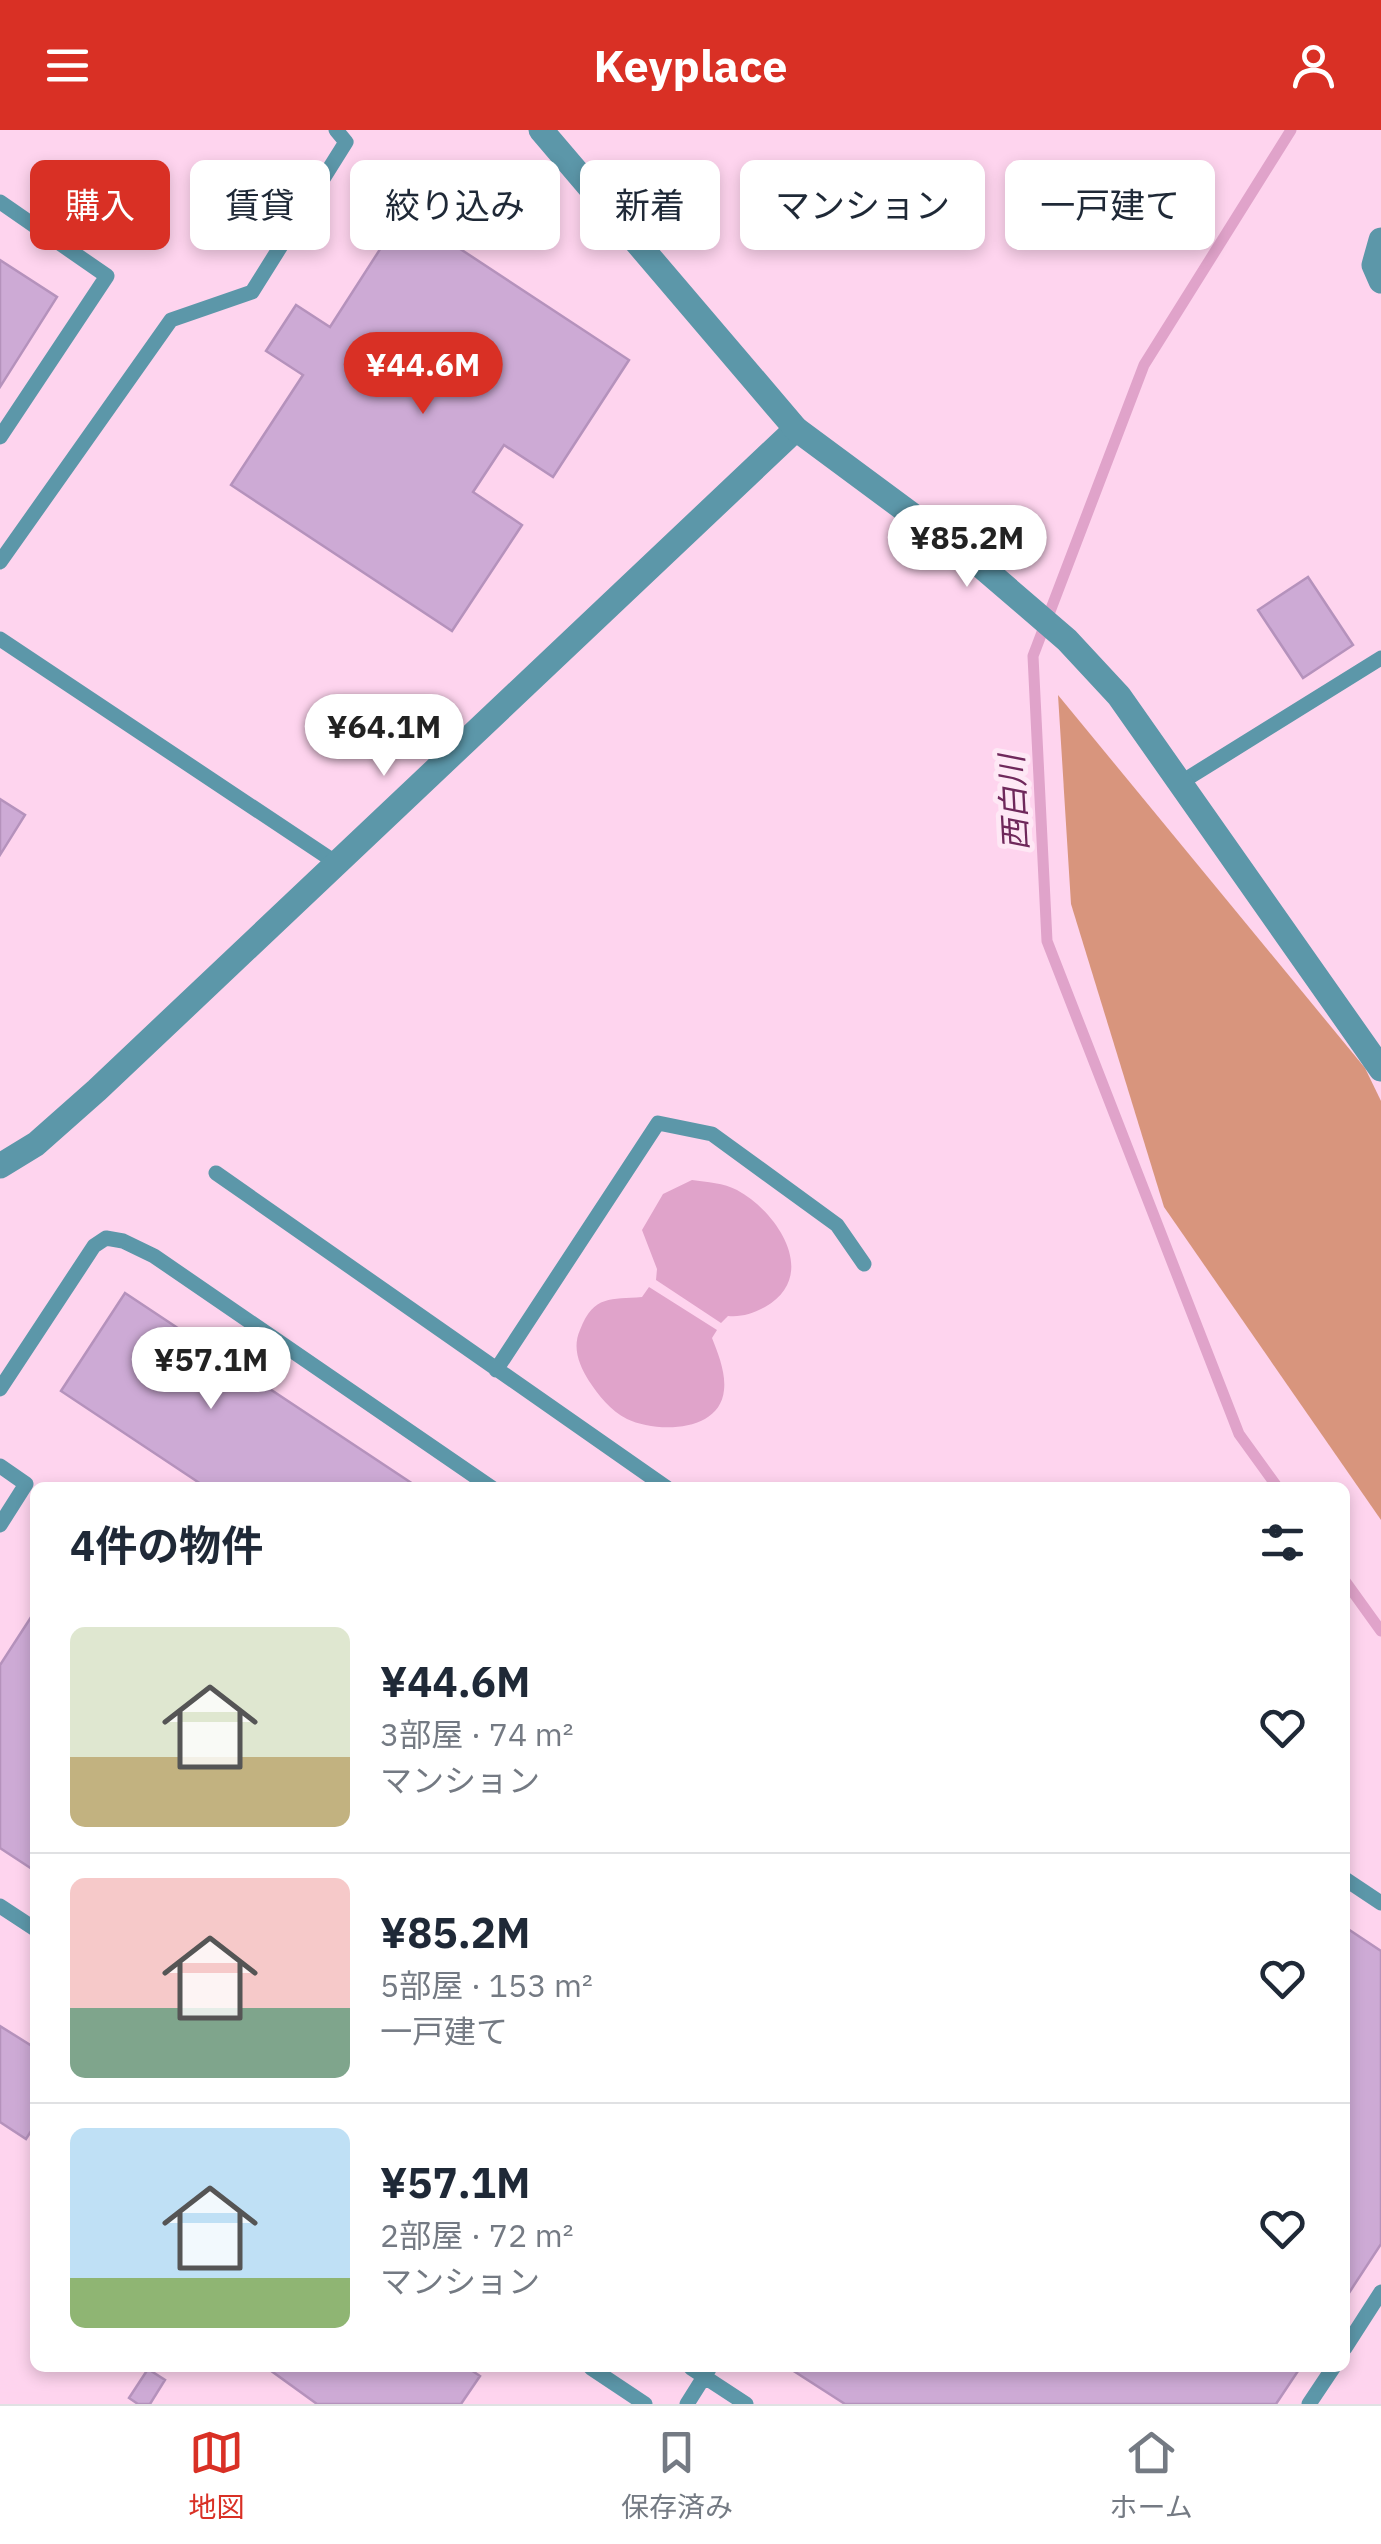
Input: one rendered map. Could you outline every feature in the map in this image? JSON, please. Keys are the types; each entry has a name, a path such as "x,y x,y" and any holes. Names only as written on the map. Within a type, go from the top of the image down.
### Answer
{"street":[{"path":"541,130 796,429 981,566 1066,640 1118,696 1381,1069"},
{"path":"1381,240 1374,265 1381,281"},
{"path":"0,1166 36,1144 97,1090 796,429"}],"lane":[{"path":"0,562 170,320 252,292 346,142 336,130"},
{"path":"0,202 107,276 0,437"},
{"path":"0,639 335,862"},
{"path":"1180,783 1381,658"},
{"path":"496,1370 658,1123 712,1134 837,1225 864,1264"},
{"path":"216,1173 658,1482"},
{"path":"0,1389 94,1246 106,1238 124,1240 154,1256 483,1482"},
{"path":"0,1466 26,1484 0,1525"},
{"path":"1350,1882 1381,1903"},
{"path":"0,1907 30,1926"},
{"path":"1350,2340 1381,2292"},
{"path":"597,2372 645,2404"},
{"path":"687,2404 701,2372"},
{"path":"705,2372 746,2404"},
{"path":"1309,2404 1330,2372"}],"shaded area":[{"path":"1058,695 1365,1068 1381,1101 1381,1520 1164,1207 1071,904"},
{"path":"692,1180 737,1190 766,1213 778,1229 787,1245 790,1279 781,1294 765,1307 728,1316 721,1323 656,1280 657,1269 642,1230 663,1194"},
{"path":"649,1287 717,1330 712,1338 723,1370 724,1390 720,1404 699,1422 669,1427 627,1419 601,1397 580,1363 578,1337 591,1310 612,1299 642,1297"}],"building":[{"path":"380,250 462,250 629,360 553,477 504,445 473,492 522,525 452,631 231,485 303,375 266,351 296,305 330,327"},
{"path":"0,260 57,297 0,387"},
{"path":"1308,577 1353,645 1303,678 1258,610"},
{"path":"0,799 25,815 0,855"},
{"path":"125,1293 410,1482 198,1482 61,1391"},
{"path":"30,1619 30,1868 0,1848 0,1665"},
{"path":"1350,1930 1381,1951 1381,2244 1350,2291"},
{"path":"0,2026 30,2045 30,2133 26,2139 0,2122"},
{"path":"146,2372 165,2380 150,2404 138,2404 129,2398"},
{"path":"273,2372 474,2372 480,2376 461,2404 317,2404"},
{"path":"795,2372 1297,2372 1276,2404 845,2404"}],"waterway":[{"name":"西白川","path":"1274,1482 1239,1434 1047,941 1033,656 1144,365 1291,130"},
{"name":"西白川","path":"1350,1588 1381,1631"}]}
